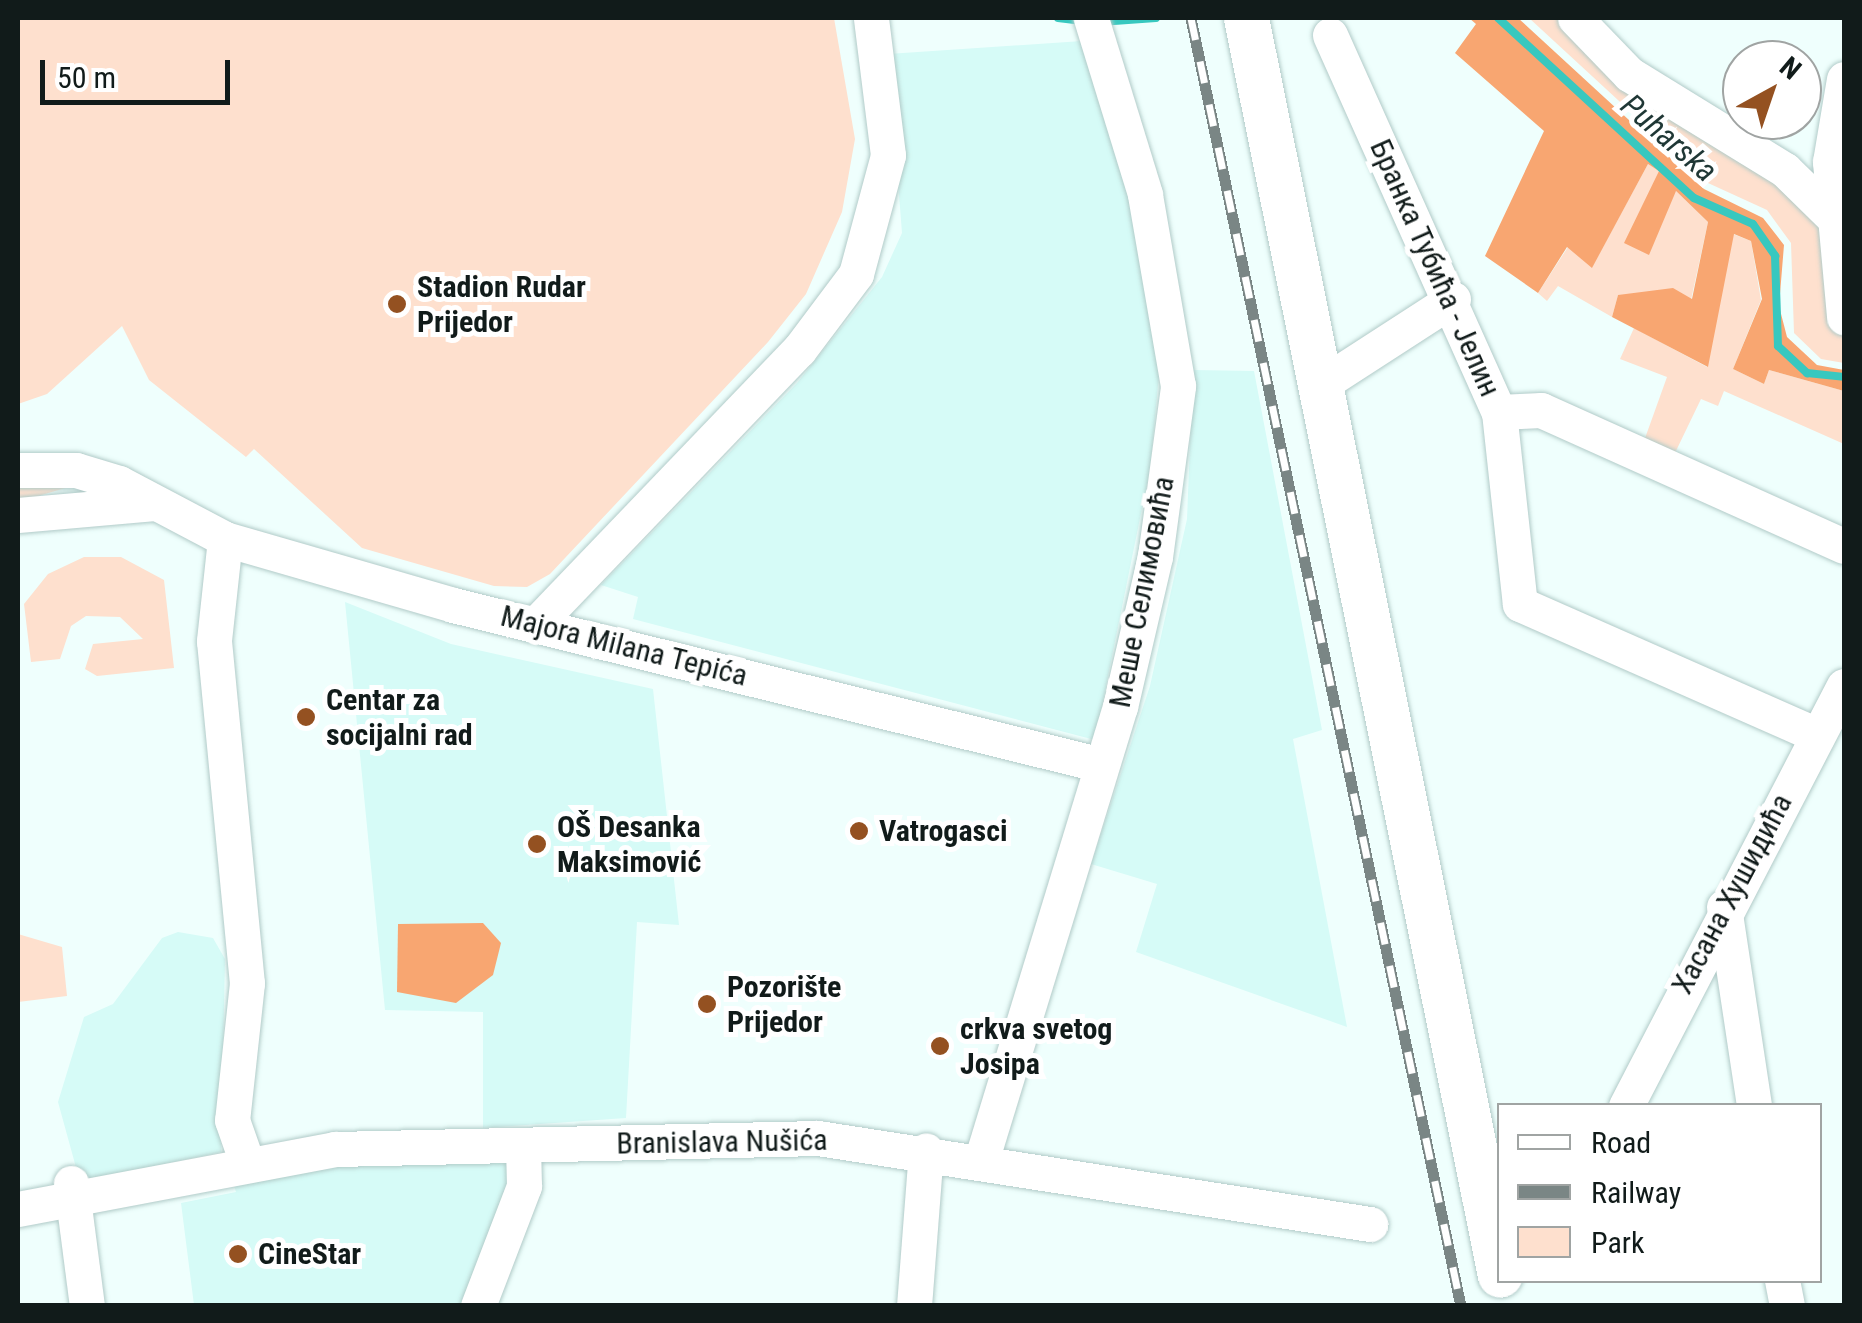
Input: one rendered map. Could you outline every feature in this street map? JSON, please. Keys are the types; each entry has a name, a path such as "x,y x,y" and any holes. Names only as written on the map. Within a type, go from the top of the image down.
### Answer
{"main road":[{"path":"1247,26 1317,387 1497,1254"}],"street":[{"path":"535,625 799,350 856,274 888,155 870,18"},
{"name":"Меше Селимовића","path":"982,1158 1102,765 1155,556 1178,386 1145,194 1092,18"},
{"path":"1576,18 1629,74 1786,170 1832,216"},
{"name":"Бранка Тубића - Јелин","path":"1330,35 1453,299 1498,412 1520,604 1817,735"},
{"path":"1844,79 1830,162 1844,317"},
{"path":"1317,387 1453,299"},
{"path":"1498,412 1540,410 1844,546"},
{"name":"Majora Milana Tepića","path":"18,470 76,470 226,539 535,625 1102,765"},
{"path":"18,515 154,503"},
{"path":"226,539 214,642 248,982 232,1120 235,1149 246,1160"},
{"name":"Хасана Хушидића","path":"1627,1103 1724,907 1844,686"},
{"path":"1724,907 1754,1103"},
{"name":"Branislava Nušića","path":"18,1209 73,1193 246,1160 523,1145 818,1138 982,1158 1370,1224"},
{"path":"478,1306 524,1186 523,1145"},
{"path":"914,1306 926,1150"},
{"path":"73,1193 87,1306"}],"shaded area":[{"path":"1469,18 1518,18 1704,189 1763,218 1784,245 1779,306 1787,337 1817,365 1844,370 1844,391 1769,370 1764,384 1733,369 1762,299 1751,241 1734,234 1708,367 1612,317 1618,295 1673,288 1692,299 1708,222 1676,191 1649,255 1624,243 1659,171 1648,164 1592,268 1567,247 1538,293 1485,256 1544,131 1455,53 1476,24"},
{"path":"1082,41 1145,252 1162,344 1150,469 1095,740 633,619 638,597 601,585 797,383 882,277 902,233 888,54"},
{"path":"1193,370 1254,371 1322,730 1293,739 1347,1027 1136,952 1157,884 1091,864 1150,686 1187,519"},
{"path":"345,602 451,644 653,689 679,925 637,922 626,1118 483,1128 483,1012 385,1010"},
{"path":"483,923 501,943 493,975 456,1003 397,992 398,924"},
{"path":"178,932 213,938 225,959 221,1152 80,1182 58,1102 84,1017 113,1004 162,938"},
{"path":"508,1157 510,1189 469,1305 194,1305 181,1203 236,1192 232,1180 340,1162"}],"green space":[{"name":"Stadion Rudar Prijedor","path":"18,18 834,18 855,139 842,212 806,294 768,342 550,574 527,587 494,586 362,548 254,449 246,457 149,380 122,326 47,394 18,404"},
{"path":"1529,18 1581,18 1722,129 1722,140 1736,140 1813,201 1844,319 1844,363 1821,359 1794,333 1791,243 1767,210 1708,183"},
{"path":"1648,164 1660,171 1625,243 1676,191 1708,222 1691,300 1618,295 1612,317 1558,286 1547,301 1538,293 1568,247 1592,267"},
{"path":"1733,234 1751,241 1761,300 1733,369 1764,384 1769,370 1844,391 1844,444 1724,391 1718,406 1701,399 1674,455 1644,441 1667,377 1620,359 1634,328 1707,367"},
{"path":"18,482 72,486 18,502"},
{"path":"84,557 121,557 164,580 174,668 97,676 85,669 93,644 143,639 120,617 86,616 71,626 60,659 31,662 24,604 48,574"},
{"path":"18,934 62,947 67,996 18,1002"}],"waterway":[{"name":"Puharska","path":"1058,18 1081,21"},
{"name":"Puharska","path":"1100,22 1156,18"},
{"name":"Puharska","path":"1498,18 1694,198 1753,224 1775,256 1778,346 1807,373 1844,377"}],"railway":[{"path":"1191,18 1461,1306"}],"place":[{"name":"Stadion Rudar Prijedor","path":"397,304"},
{"name":"Centar za socijalni rad","path":"306,717"},
{"name":"Vatrogasci","path":"859,831"},
{"name":"OŠ Desanka Maksimović","path":"537,844"},
{"name":"Pozorište Prijedor","path":"707,1004"},
{"name":"crkva svetog Josipa","path":"940,1046"},
{"name":"CineStar","path":"238,1254"}]}
